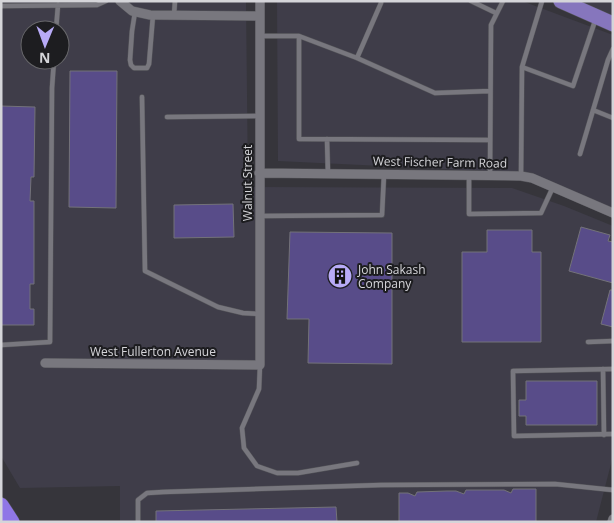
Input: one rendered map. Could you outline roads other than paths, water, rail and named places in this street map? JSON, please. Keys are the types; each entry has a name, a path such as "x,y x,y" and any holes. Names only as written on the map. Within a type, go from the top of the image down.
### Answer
{"highway":[{"path":"1,505 12,522"}],"main road":[{"path":"561,1 613,24"}],"street":[{"path":"120,1 132,11 153,15 259,16"},
{"name":"Walnut Street","path":"260,1 260,365"},
{"name":"West Fischer Farm Road","path":"259,173 521,176 532,178 613,213"},
{"name":"West Fullerton Avenue","path":"45,363 260,365"}],"lane":[{"path":"1,6 58,5 65,3 97,5 106,1"},
{"path":"174,1 174,15"},
{"path":"472,1 496,13"},
{"path":"490,175 491,25 503,1"},
{"path":"521,176 522,67 542,1"},
{"path":"357,58 381,3"},
{"path":"57,20 58,5"},
{"path":"135,12 130,60 134,68 147,68 149,64 153,15"},
{"path":"522,67 573,86 596,17"},
{"path":"259,36 299,36 357,58 435,93 490,91"},
{"path":"299,36 299,139 490,140"},
{"path":"580,154 593,110 611,61 613,49"},
{"path":"1,345 50,342 53,70"},
{"path":"142,97 145,271 218,307 260,314"},
{"path":"593,110 613,118"},
{"path":"167,117 259,116"},
{"path":"327,139 328,174"},
{"path":"260,216 382,215 384,174"},
{"path":"469,175 469,214 541,213 553,187"},
{"path":"588,342 613,341"},
{"path":"260,365 259,389 242,428 244,448 257,466 277,473 298,474 357,463"},
{"path":"603,369 604,435"},
{"path":"613,369 513,370 514,436 613,434"},
{"path":"138,522 138,500 147,493 381,485 555,484 613,490"}],"place":[{"name":"John Sakash Company","path":"340,276"}]}
